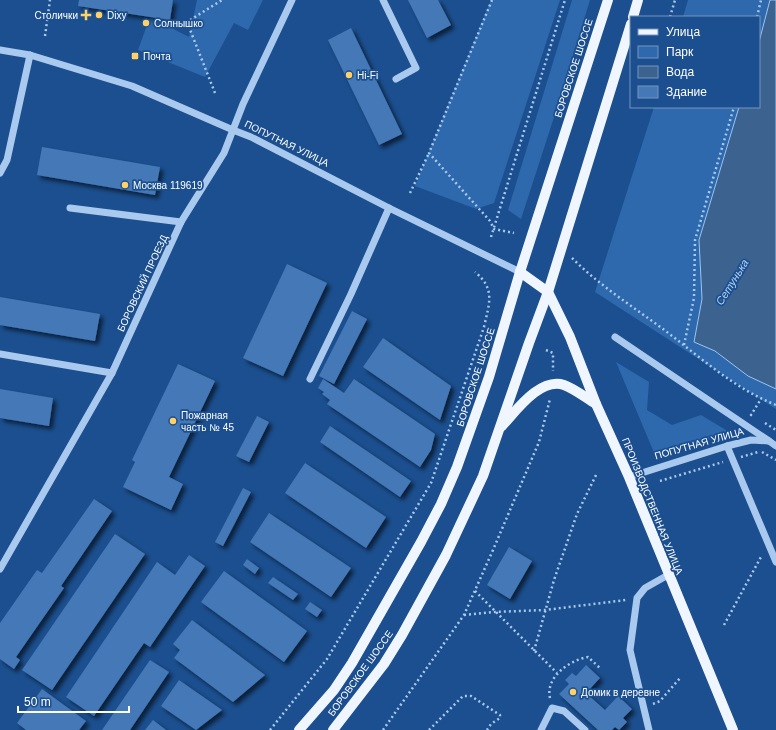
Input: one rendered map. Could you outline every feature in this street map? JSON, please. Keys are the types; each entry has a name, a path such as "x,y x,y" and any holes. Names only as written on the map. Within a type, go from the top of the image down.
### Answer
{"main road":[{"name":"БОРОВСКОЕ ШОССЕ","path":"300,730 334,690 352,663 406,569 441,504 460,460 608,0"},
{"path":"633,16 638,0"},
{"name":"БОРОВСКОЕ ШОССЕ","path":"333,730 384,664 446,555 483,476 548,292 630,27"},
{"name":"ПОПУТНАЯ УЛИЦА","path":"520,272 548,292"},
{"name":"ПРОИЗВОДСТВЕННАЯ УЛИЦА","path":"548,292 570,337 596,404 629,477 732,730"},
{"path":"500,428 533,393 551,384 567,386 596,404"}],"street":[{"name":"БОРОВСКИЙ ПРОЕЗД","path":"0,569 112,372 181,222 224,153 243,104 292,0"},
{"path":"383,0 416,68 396,79"},
{"name":"ПОПУТНАЯ УЛИЦА","path":"0,50 30,55 132,86 251,137 389,208 520,272"},
{"path":"0,173 7,160 30,55"},
{"path":"70,208 181,222"},
{"path":"310,379 351,294 389,208"},
{"path":"615,337 776,446"},
{"path":"0,354 112,372"},
{"name":"ПОПУТНАЯ УЛИЦА","path":"629,477 727,446 751,440 769,441"},
{"path":"727,446 776,562"},
{"path":"0,553 9,555"},
{"path":"649,730 630,650 636,598 645,588 668,575"},
{"path":"541,730 552,708 564,711 585,730"}],"path":[{"path":"45,36 50,0"},
{"path":"215,93 187,22 222,0"},
{"path":"410,193 429,153 492,0"},
{"path":"491,237 565,0"},
{"path":"670,16 675,0"},
{"path":"757,16 761,0"},
{"path":"684,345 694,298 696,240 734,108"},
{"path":"429,153 490,221 494,229"},
{"path":"494,229 514,233"},
{"path":"572,258 592,277 684,345 714,370 761,399 776,405"},
{"path":"270,730 327,659 431,483 484,327 490,300 489,288 484,279 475,272"},
{"path":"546,350 552,353 553,371"},
{"path":"383,730 464,615 539,442 550,399"},
{"path":"757,419 751,415 761,399"},
{"path":"764,423 776,430"},
{"path":"660,481 760,451 776,460"},
{"path":"534,651 545,610 577,514 597,473"},
{"path":"724,625 762,554"},
{"path":"475,591 494,612 557,673"},
{"path":"464,615 545,610 636,598"},
{"path":"552,708 549,694 551,685 557,673 579,659 588,657 601,669"},
{"path":"644,706 660,701 681,677"},
{"path":"429,730 463,696 471,696 500,715 500,718 491,724 487,730"}],"green space":[{"path":"197,0 263,0 248,30 234,23 205,77 138,50 150,17 189,37"},
{"path":"491,0 560,0 494,203 476,209 415,186"},
{"path":"572,0 590,0 521,219 508,210"},
{"path":"688,0 776,0 776,409 595,292 654,108 760,108 760,16 683,16"},
{"path":"616,362 649,382 647,410 672,425 701,415 731,433 655,455"}],"water":[{"name":"Сетунька","path":"770,0 776,0 776,389 748,376 715,351 694,342 702,299 699,240 739,108 760,108 760,38"}],"building":[{"path":"79,0 173,0 170,20 78,6"},
{"path":"408,0 438,0 451,25 427,38"},
{"path":"351,28 402,134 379,145 328,40"},
{"path":"42,147 160,167 155,195 37,175"},
{"path":"287,264 327,283 283,376 243,358"},
{"path":"0,297 100,314 95,341 0,325"},
{"path":"352,311 367,319 334,384 319,376"},
{"path":"383,338 451,386 440,420 363,367"},
{"name":"Пожарная часть № 45","path":"178,364 215,381 169,477 183,484 171,510 123,487 135,462 132,460"},
{"path":"323,379 344,393 354,379 435,434 431,450 420,467 327,404 330,400 322,394 324,392 318,388"},
{"path":"0,389 53,398 49,426 0,418"},
{"path":"257,416 269,422 249,462 236,456"},
{"path":"330,426 411,481 400,497 320,442"},
{"path":"305,463 386,517 366,548 285,493"},
{"path":"243,488 251,492 223,546 215,542"},
{"path":"94,499 112,511 61,586 64,588 16,657 20,660 14,669 0,659 0,623 37,570 42,573"},
{"path":"269,513 351,568 331,597 250,542"},
{"path":"115,534 145,554 52,690 22,670"},
{"path":"509,547 532,561 510,599 487,585"},
{"path":"189,555 205,566 150,647 144,643 94,716 66,697 157,562 175,575"},
{"path":"247,559 259,568 255,574 243,565"},
{"path":"224,571 307,631 284,662 201,602"},
{"path":"273,577 298,594 293,600 268,583"},
{"path":"310,602 322,610 317,617 305,609"},
{"path":"192,620 265,675 233,702 174,658 180,650 173,644"},
{"path":"150,660 169,672 130,730 102,730"},
{"path":"586,665 600,678 586,693 605,710 618,696 632,709 623,718 627,722 619,730 615,727 612,730 598,730 559,694 569,684 565,680 572,673 576,676"},
{"path":"179,680 222,710 196,730 161,706"},
{"path":"42,689 86,721 79,730 26,730 17,723"},
{"path":"153,720 166,730 145,730"}],"place":[{"name":"Столички","path":"86,15"},
{"name":"Dixy","path":"99,15"},
{"name":"Солнышко","path":"146,23"},
{"name":"Почта","path":"135,56"},
{"name":"Hi-Fi","path":"349,75"},
{"name":"Москва 119619","path":"125,185"},
{"name":"Пожарная часть № 45","path":"173,421"},
{"name":"Домик в деревне","path":"573,692"}]}
